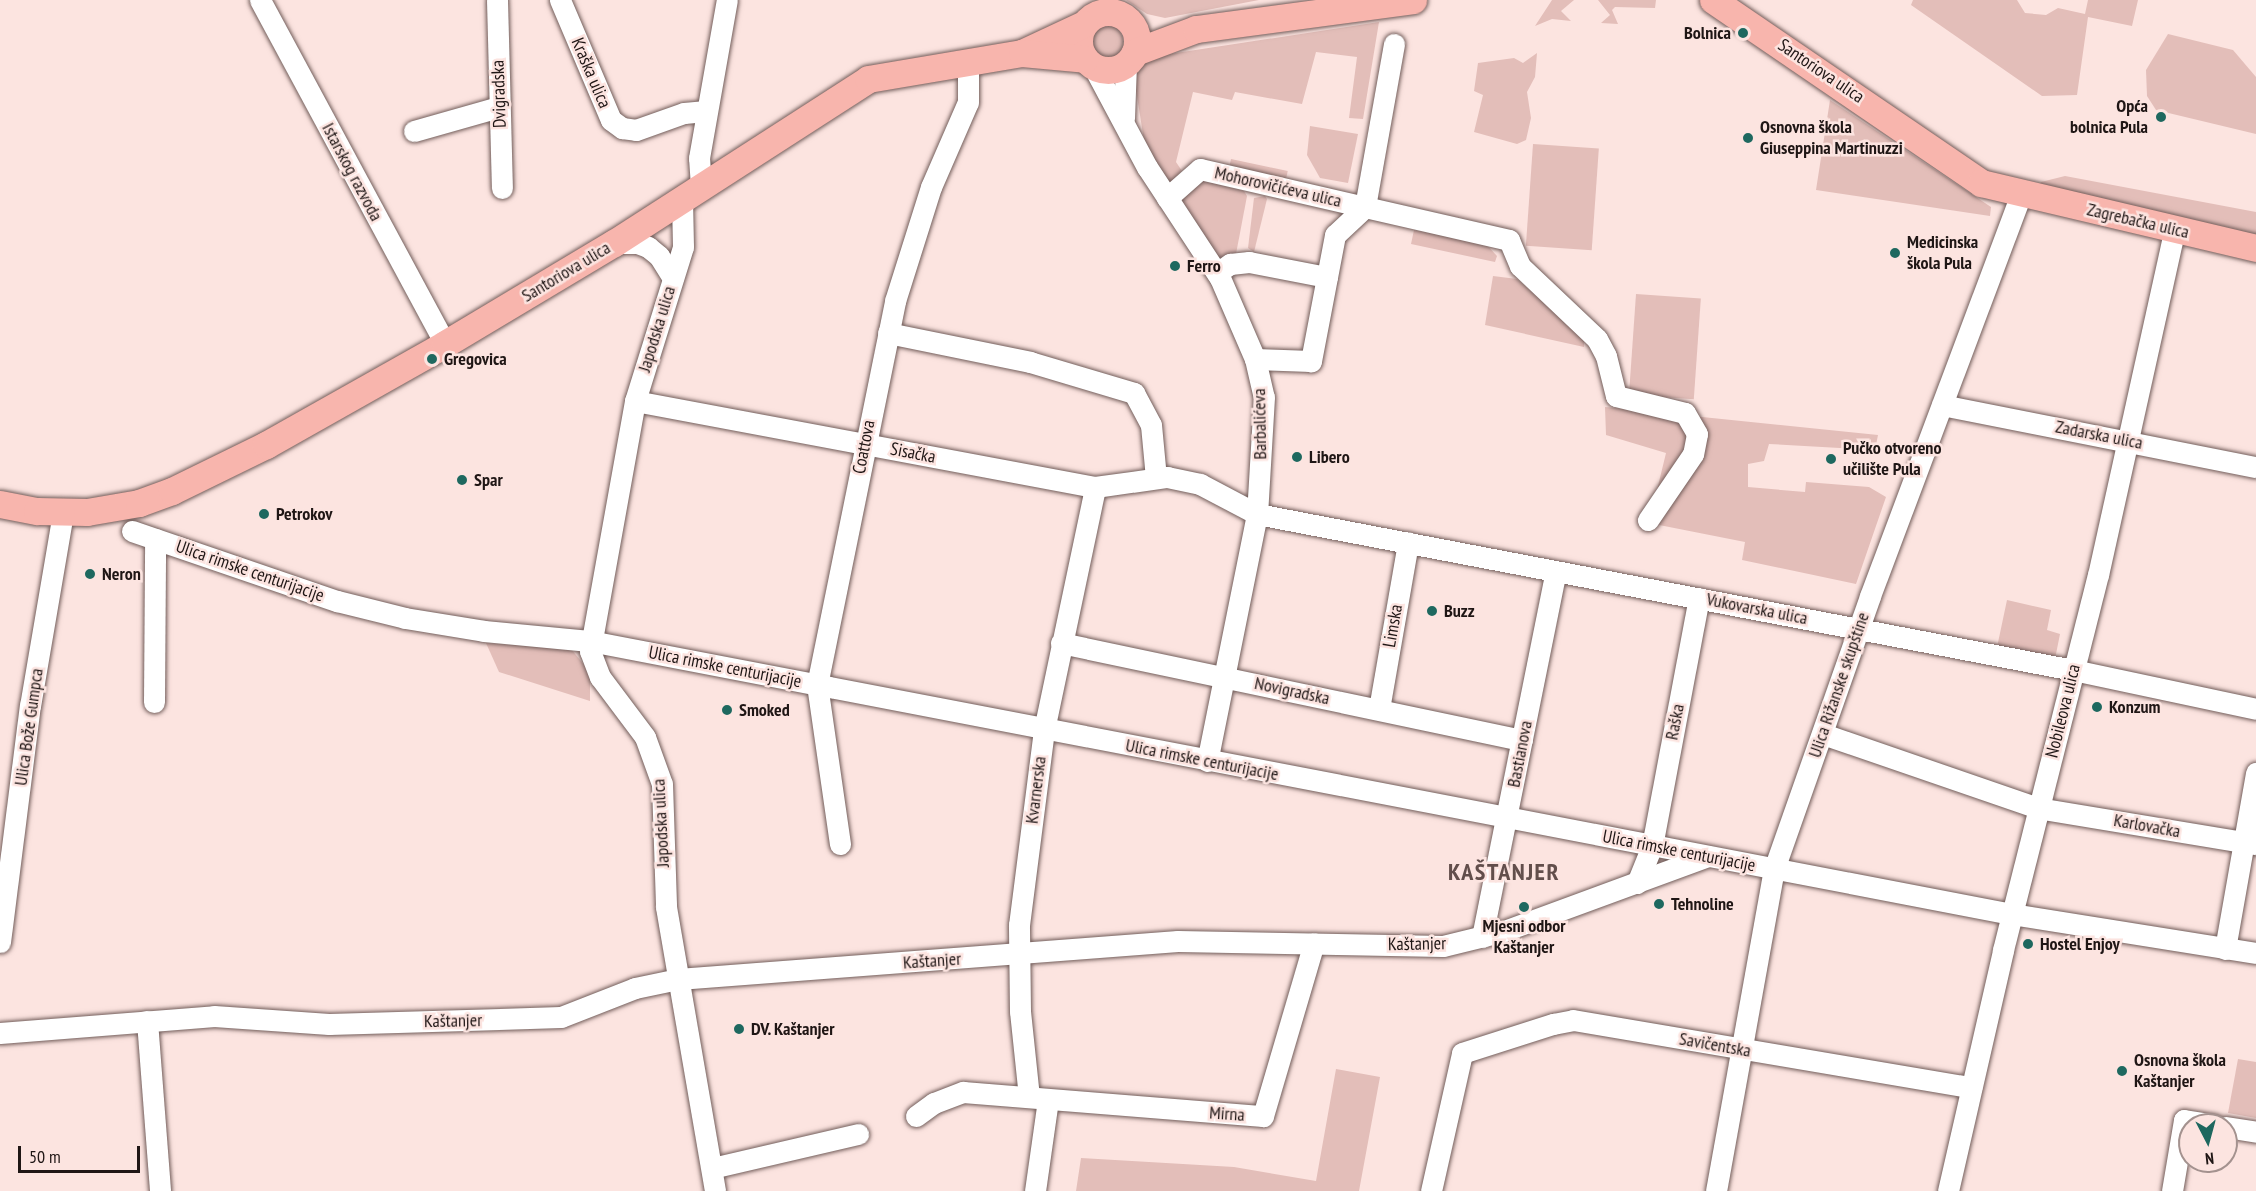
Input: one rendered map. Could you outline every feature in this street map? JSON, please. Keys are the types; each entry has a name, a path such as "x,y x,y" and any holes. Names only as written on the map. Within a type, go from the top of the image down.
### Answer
{"main road":[{"path":"1196,29 1128,19 1106,11 1084,24 1079,42 1089,62 1110,69 1130,57 1196,29 1413,0"},
{"name":"Santoriova ulica","path":"1713,0 1981,183 2021,195"},
{"path":"1128,19 1136,34 1130,57"},
{"name":"Santoriova ulica","path":"1022,53 1084,24"},
{"name":"Santoriova ulica","path":"63,513 111,509 155,498 266,445 445,344 614,243 850,87 884,75 1022,53 1089,62"},
{"name":"Zagrebačka ulica","path":"2021,195 2256,248"},
{"path":"0,504 63,513"}],"street":[{"name":"Istarskog razvoda","path":"260,0 445,344"},
{"name":"Dvigradska","path":"497,0 502,188"},
{"name":"Kraška ulica","path":"560,0 611,120 622,128 636,130 684,113 706,111"},
{"path":"686,196 698,168 726,0"},
{"name":"Mohorovičićeva ulica","path":"1255,359 1311,361 1335,236 1342,224 1365,207 1394,44"},
{"path":"1124,118 1130,57"},
{"name":"Coattova","path":"840,844 817,686 888,333 931,188 968,102 968,61"},
{"name":"Barbalićeva","path":"1089,62 1124,118 1167,198 1217,273 1240,317 1255,359 1264,397 1264,435 1257,514 1207,761"},
{"path":"414,131 499,106"},
{"name":"Mohorovičićeva ulica","path":"1167,198 1200,169 1509,240 1520,266 1597,339 1606,356 1616,396 1685,413 1697,434 1693,454 1648,520"},
{"name":"Ulica Rižanske skupštine","path":"1716,1191 1774,869 1859,629 2021,195"},
{"name":"Japodska ulica","path":"686,196 670,236 675,272 635,401 590,641 593,665 645,736 662,784 663,886 712,1184"},
{"name":"Nobileova ulica","path":"1948,1191 2012,914 2073,670 2175,229"},
{"path":"614,243 637,243 648,247 675,272"},
{"path":"1217,273 1230,264 1249,262 1327,277"},
{"path":"888,333 1030,362 1134,393 1151,425 1156,478"},
{"name":"Sisačka","path":"635,401 1095,487 1156,478 1200,484 1257,514"},
{"name":"Zadarska ulica","path":"1942,405 2256,467"},
{"name":"Kvarnerska","path":"1039,1098 1018,955 1044,730 1095,487"},
{"name":"Ulica Bože Gumpca","path":"0,942 30,706 63,513"},
{"name":"Vukovarska ulica","path":"1257,514 2073,670 2256,709"},
{"name":"Ulica rimske centurijacije","path":"132,531 337,601 405,618 484,631 590,641 1044,730 2012,914 2256,953"},
{"name":"Ulica rimske centurijacije","path":"154,702 155,539"},
{"name":"Limska","path":"1379,709 1408,543"},
{"name":"Bastianova","path":"1482,938 1556,571"},
{"name":"Raška","path":"1636,884 1652,846 1699,598"},
{"name":"Novigradska","path":"1061,643 1522,740"},
{"name":"Karlovačka","path":"1823,734 2038,808 2250,844"},
{"path":"2225,949 2250,844 2256,772"},
{"name":"Kaštanjer","path":"0,1033 214,1016 329,1024 561,1017 635,988 678,979 1018,955 1178,941 1443,946 1482,938 1708,856"},
{"name":"Mirna","path":"916,1116 934,1103 963,1092 1263,1116 1314,943"},
{"path":"147,1020 160,1191"},
{"name":"Savičentska","path":"1431,1191 1462,1053 1573,1020 1971,1087"},
{"path":"1035,1191 1039,1098"},
{"path":"2238,1129 2256,1132"},
{"path":"712,1184 858,1134"},
{"path":"2172,1191 2178,1155"}],"shaded area":[{"path":"1126,0 1259,0 1165,18 1147,14"},
{"path":"1552,0 1574,0 1561,11 1571,21 1552,19 1535,26"},
{"path":"1598,0 1656,0 1655,8 1615,7 1612,10 1618,24 1601,23 1610,15"},
{"path":"1913,0 2017,0 2025,13 2046,15 2058,8 2085,14 2088,0 2138,0 2132,26 2088,17 2077,95 2042,96 1911,5"},
{"path":"1379,22 1363,119 1349,118 1357,57 1316,52 1302,104 1235,92 1232,100 1193,92 1176,162 1182,171 1164,189 1148,166 1134,77 1150,57"},
{"path":"1105,24 1118,29 1123,42 1118,55 1105,60 1092,55 1087,42 1092,29"},
{"path":"2168,34 2233,50 2256,77 2256,134 2156,110 2147,96 2146,70"},
{"path":"1537,53 1535,77 1527,92 1531,118 1526,140 1517,144 1474,132 1483,95 1474,91 1478,63 1514,58 1523,63"},
{"path":"1830,100 1991,207 1990,216 1816,190"},
{"path":"1310,126 1358,134 1348,183 1320,178 1307,155"},
{"path":"1533,144 1599,149 1592,250 1526,246"},
{"path":"1231,159 1288,171 1285,184 1228,172"},
{"path":"2065,176 2256,212 2256,241 2036,190 2041,182"},
{"path":"1193,178 1244,191 1247,196 1236,254 1213,263 1169,198"},
{"path":"1265,196 1267,199 1254,252 1248,248 1254,198"},
{"path":"1414,230 1486,244 1497,256 1495,262 1411,244"},
{"path":"1493,276 1517,279 1584,337 1584,347 1485,325"},
{"path":"1636,294 1701,299 1694,399 1629,395"},
{"path":"1605,407 1878,435 1875,450 1769,444 1764,461 1748,464 1748,487 1805,492 1806,482 1869,487 1886,497 1856,584 1742,560 1745,542 1649,523 1666,453 1606,435"},
{"path":"2007,600 2051,610 2047,630 2060,634 2054,664 1996,652"},
{"path":"486,643 571,649 590,672 590,701 499,672"},
{"path":"2238,1059 2256,1062 2256,1118 2228,1113"},
{"path":"1336,1069 1380,1077 1359,1191 1076,1191 1081,1158 1234,1167 1316,1181"}],"place":[{"name":"Bolnica","path":"1743,33"},
{"name":"Opća bolnica Pula","path":"2161,117"},
{"name":"Osnovna škola Giuseppina Martinuzzi","path":"1748,138"},
{"name":"Medicinska škola Pula","path":"1895,253"},
{"name":"Ferro","path":"1175,266"},
{"name":"Gregovica","path":"432,359"},
{"name":"Libero","path":"1297,457"},
{"name":"Pučko otvoreno učilište Pula","path":"1831,459"},
{"name":"Spar","path":"462,480"},
{"name":"Petrokov","path":"264,514"},
{"name":"Neron","path":"90,574"},
{"name":"Buzz","path":"1432,611"},
{"name":"Konzum","path":"2097,707"},
{"name":"Smoked","path":"727,710"},
{"name":"Tehnoline","path":"1659,904"},
{"name":"Mjesni odbor Kaštanjer","path":"1524,907"},
{"name":"Hostel Enjoy","path":"2028,944"},
{"name":"DV. Kaštanjer","path":"739,1029"},
{"name":"Osnovna škola Kaštanjer","path":"2122,1071"}],"district":[{"name":"KAŠTANJER","path":"1504,872"}]}
